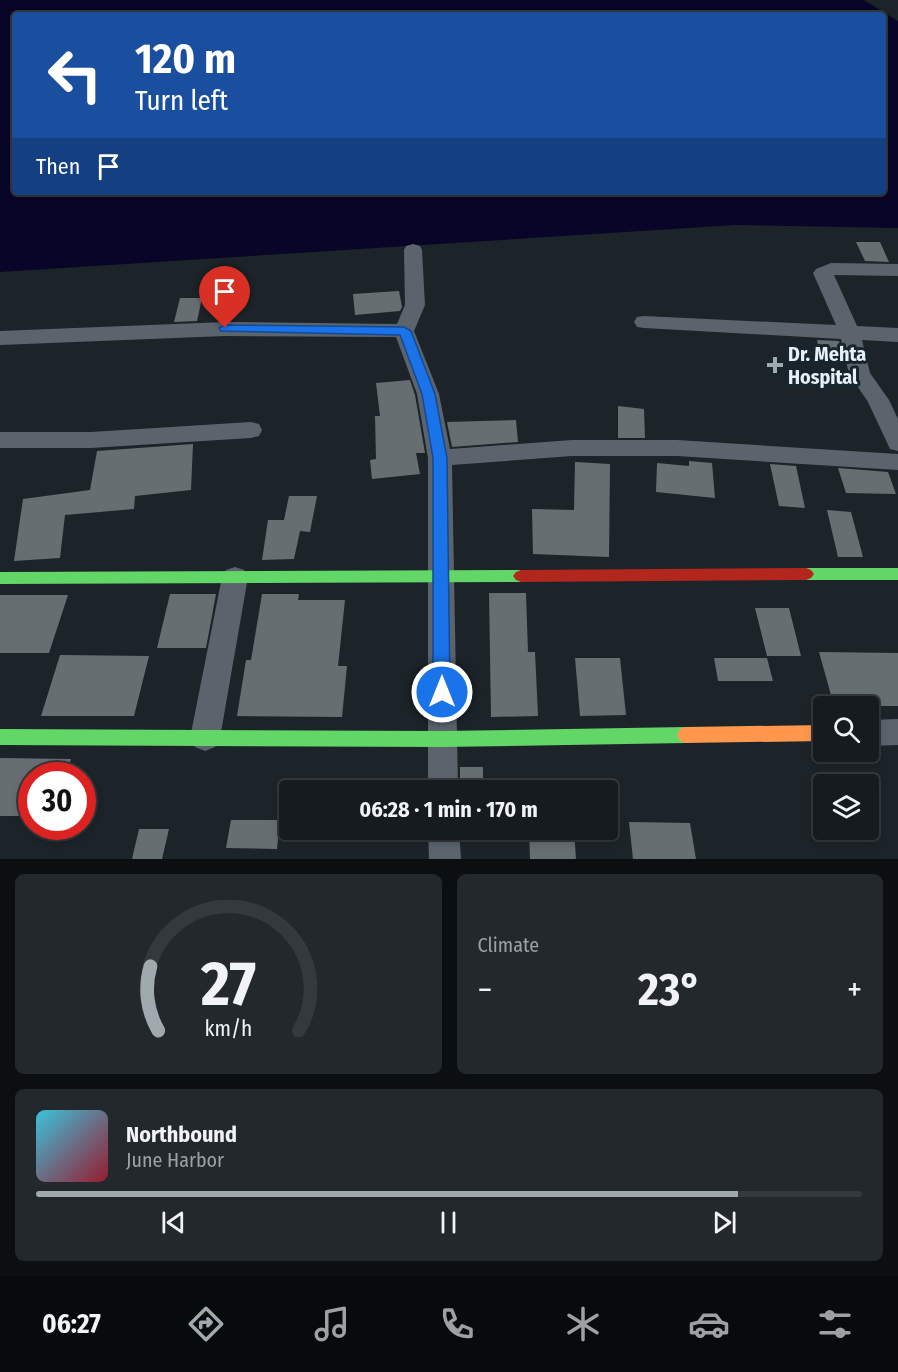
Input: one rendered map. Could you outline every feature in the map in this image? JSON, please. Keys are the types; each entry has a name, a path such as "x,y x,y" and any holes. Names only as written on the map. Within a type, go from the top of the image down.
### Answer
{"street":[{"path":"413,250 415,305 404,331 428,394 440,458 443,780"},
{"path":"898,270 831,269 823,273 850,333 860,374 878,400 898,442"},
{"path":"644,322 898,335"},
{"path":"0,338 225,328 404,331"},
{"path":"0,440 91,440 251,430"},
{"path":"440,458 572,448 677,448 898,462"},
{"path":"0,578 898,574"},
{"path":"205,738 235,577"},
{"path":"879,733 898,732"},
{"path":"0,737 442,739 813,733"},
{"path":"444,840 445,859"}],"shaded area":[{"path":"0,0 864,0 883,12 12,12 12,195 886,195 886,14 898,21 898,228 735,225 0,272"}],"building":[{"path":"856,242 880,242 889,262 865,261"},
{"path":"399,291 402,307 400,311 355,315 353,294"},
{"path":"180,298 202,298 197,321 174,322"},
{"path":"817,340 839,341 843,360 821,358"},
{"path":"410,380 415,395 425,453 416,453 420,474 372,479 370,460 376,459 375,416 380,416 376,383"},
{"path":"618,406 644,409 645,438 618,438"},
{"path":"516,420 518,442 452,447 447,422"},
{"path":"193,444 191,490 135,496 134,509 65,515 60,558 14,561 23,499 90,490 97,451"},
{"path":"689,461 712,463 715,498 656,492 657,463 689,466"},
{"path":"575,462 610,464 609,557 533,554 532,509 574,510"},
{"path":"770,464 796,466 805,508 779,506"},
{"path":"838,468 888,472 896,494 846,493"},
{"path":"289,496 317,496 310,532 300,531 294,559 262,560 268,520 284,520"},
{"path":"827,510 851,512 863,557 838,557"},
{"path":"489,593 526,593 528,652 535,652 538,716 491,717"},
{"path":"170,594 216,594 206,648 157,648"},
{"path":"262,594 299,594 298,600 345,600 338,666 347,666 342,717 237,716 246,660 251,660"},
{"path":"0,595 68,595 49,653 0,653"},
{"path":"755,608 789,608 801,656 767,656"},
{"path":"819,652 898,653 898,706 879,706 879,696 831,696"},
{"path":"60,655 149,656 134,716 41,716"},
{"path":"575,658 620,658 626,715 580,716"},
{"path":"714,658 767,658 773,681 718,681"},
{"path":"0,758 71,759 70,762 18,762 18,816 0,816"},
{"path":"460,767 483,767 483,780 460,780"},
{"path":"231,820 279,820 277,849 226,848"},
{"path":"629,822 690,823 696,859 633,859"},
{"path":"139,829 169,829 162,859 132,859"},
{"path":"529,840 575,840 576,859 530,859"}],"traffic: fast":[{"path":"806,574 898,574"},
{"path":"0,578 521,576"},
{"path":"0,737 442,739 686,735"}],"traffic: slow":[{"path":"686,735 813,733"}],"traffic: jam":[{"path":"521,576 806,574"}],"place":[{"name":"Dr. Mehta Hospital","path":"775,365"}],"route":[{"path":"225,328 404,331 428,394 440,458 442,692"}]}
